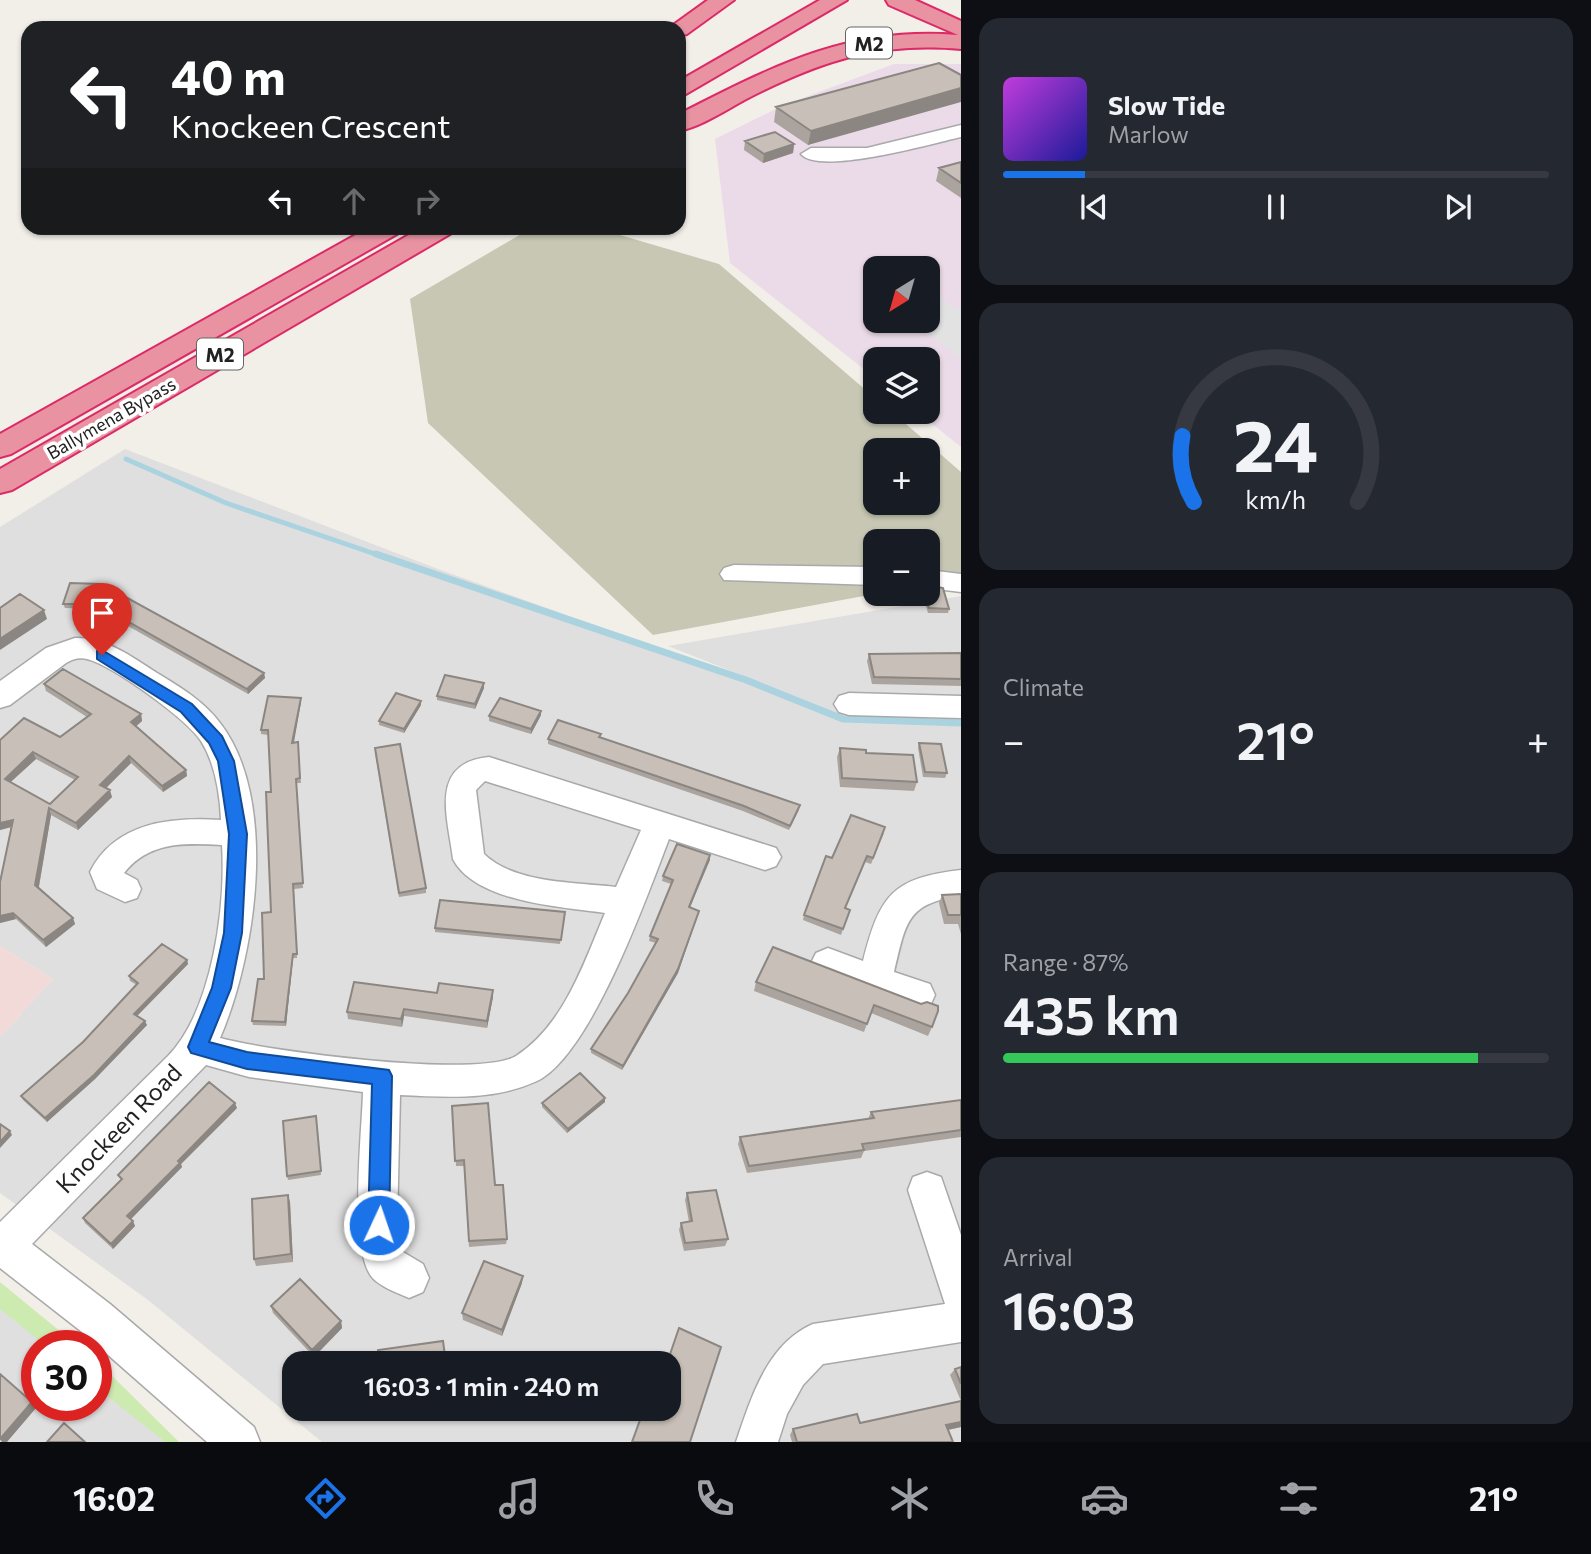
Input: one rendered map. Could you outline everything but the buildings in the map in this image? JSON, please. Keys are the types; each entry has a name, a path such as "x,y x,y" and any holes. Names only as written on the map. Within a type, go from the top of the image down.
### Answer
{"highway":[{"path":"686,24 723,0"},
{"name":"M2","path":"686,87 836,0"},
{"path":"899,1 961,29"},
{"name":"M2","path":"686,121 828,52 856,44 905,39 961,42"},
{"name":"M2","path":"0,447 353,235"},
{"name":"Ballymena Bypass","path":"0,447 375,235"},
{"name":"Ballymena Bypass","path":"0,483 428,235"},
{"name":"M2","path":"146,397 341,290 455,235"}],"street":[{"path":"811,154 867,154 961,131"},
{"path":"734,574 863,576"},
{"path":"940,580 961,583"},
{"name":"Knockeen Road","path":"0,697 60,654 75,648 92,651 131,671 187,708 216,740 226,761 238,834 233,933 222,988 198,1047 2,1244"},
{"path":"849,704 961,707"},
{"path":"626,902 501,881 475,869 469,859 460,789 472,773 489,769 765,857"},
{"path":"198,1047 247,1061 382,1076 492,1079 519,1073 554,1044 573,1019 589,990 659,823"},
{"path":"125,889 109,880 106,872 115,858 134,842 153,834 179,830 238,834"},
{"path":"876,980 892,916 903,900 921,888 961,883"},
{"path":"828,963 918,995"},
{"path":"382,1076 379,1225 386,1264 409,1278"},
{"path":"926,1190 961,1295"},
{"path":"2,1244 96,1318 239,1442"},
{"path":"757,1442 769,1406 788,1370 813,1345 961,1322"}],"shaded area":[{"path":"894,64 961,64 961,447 932,424 940,424 940,347 863,347 863,368 730,263 715,139 784,105"},
{"path":"520,235 620,235 719,264 863,388 863,424 906,424 922,438 863,438 863,515 940,515 940,454 961,472 961,578 940,582 940,529 863,529 863,596 653,635 428,423 410,299"},
{"path":"940,298 961,311 961,358 927,333 940,333"},
{"path":"125,449 438,569 820,706 668,646 902,606 940,606 940,600 961,596 961,1442 322,1442 296,1421 681,1421 681,1351 282,1351 282,1409 148,1300 0,1193 0,1037 53,979 0,946 0,527"},
{"path":"0,946 53,979 0,1037"},
{"path":"0,1300 35,1330 21,1330 21,1421 112,1421 112,1397 165,1442 0,1442"}],"green space":[{"path":"0,1282 58,1330 26,1330 0,1309"},
{"path":"112,1376 179,1442 165,1442 112,1400"}],"waterway":[{"path":"126,459 226,503 381,556"},
{"path":"376,554 746,680 843,719 961,723"}],"route":[{"path":"102,655 187,708 216,740 226,761 238,834 233,933 222,988 198,1047 247,1061 382,1076 383,1146 379,1225"}]}
